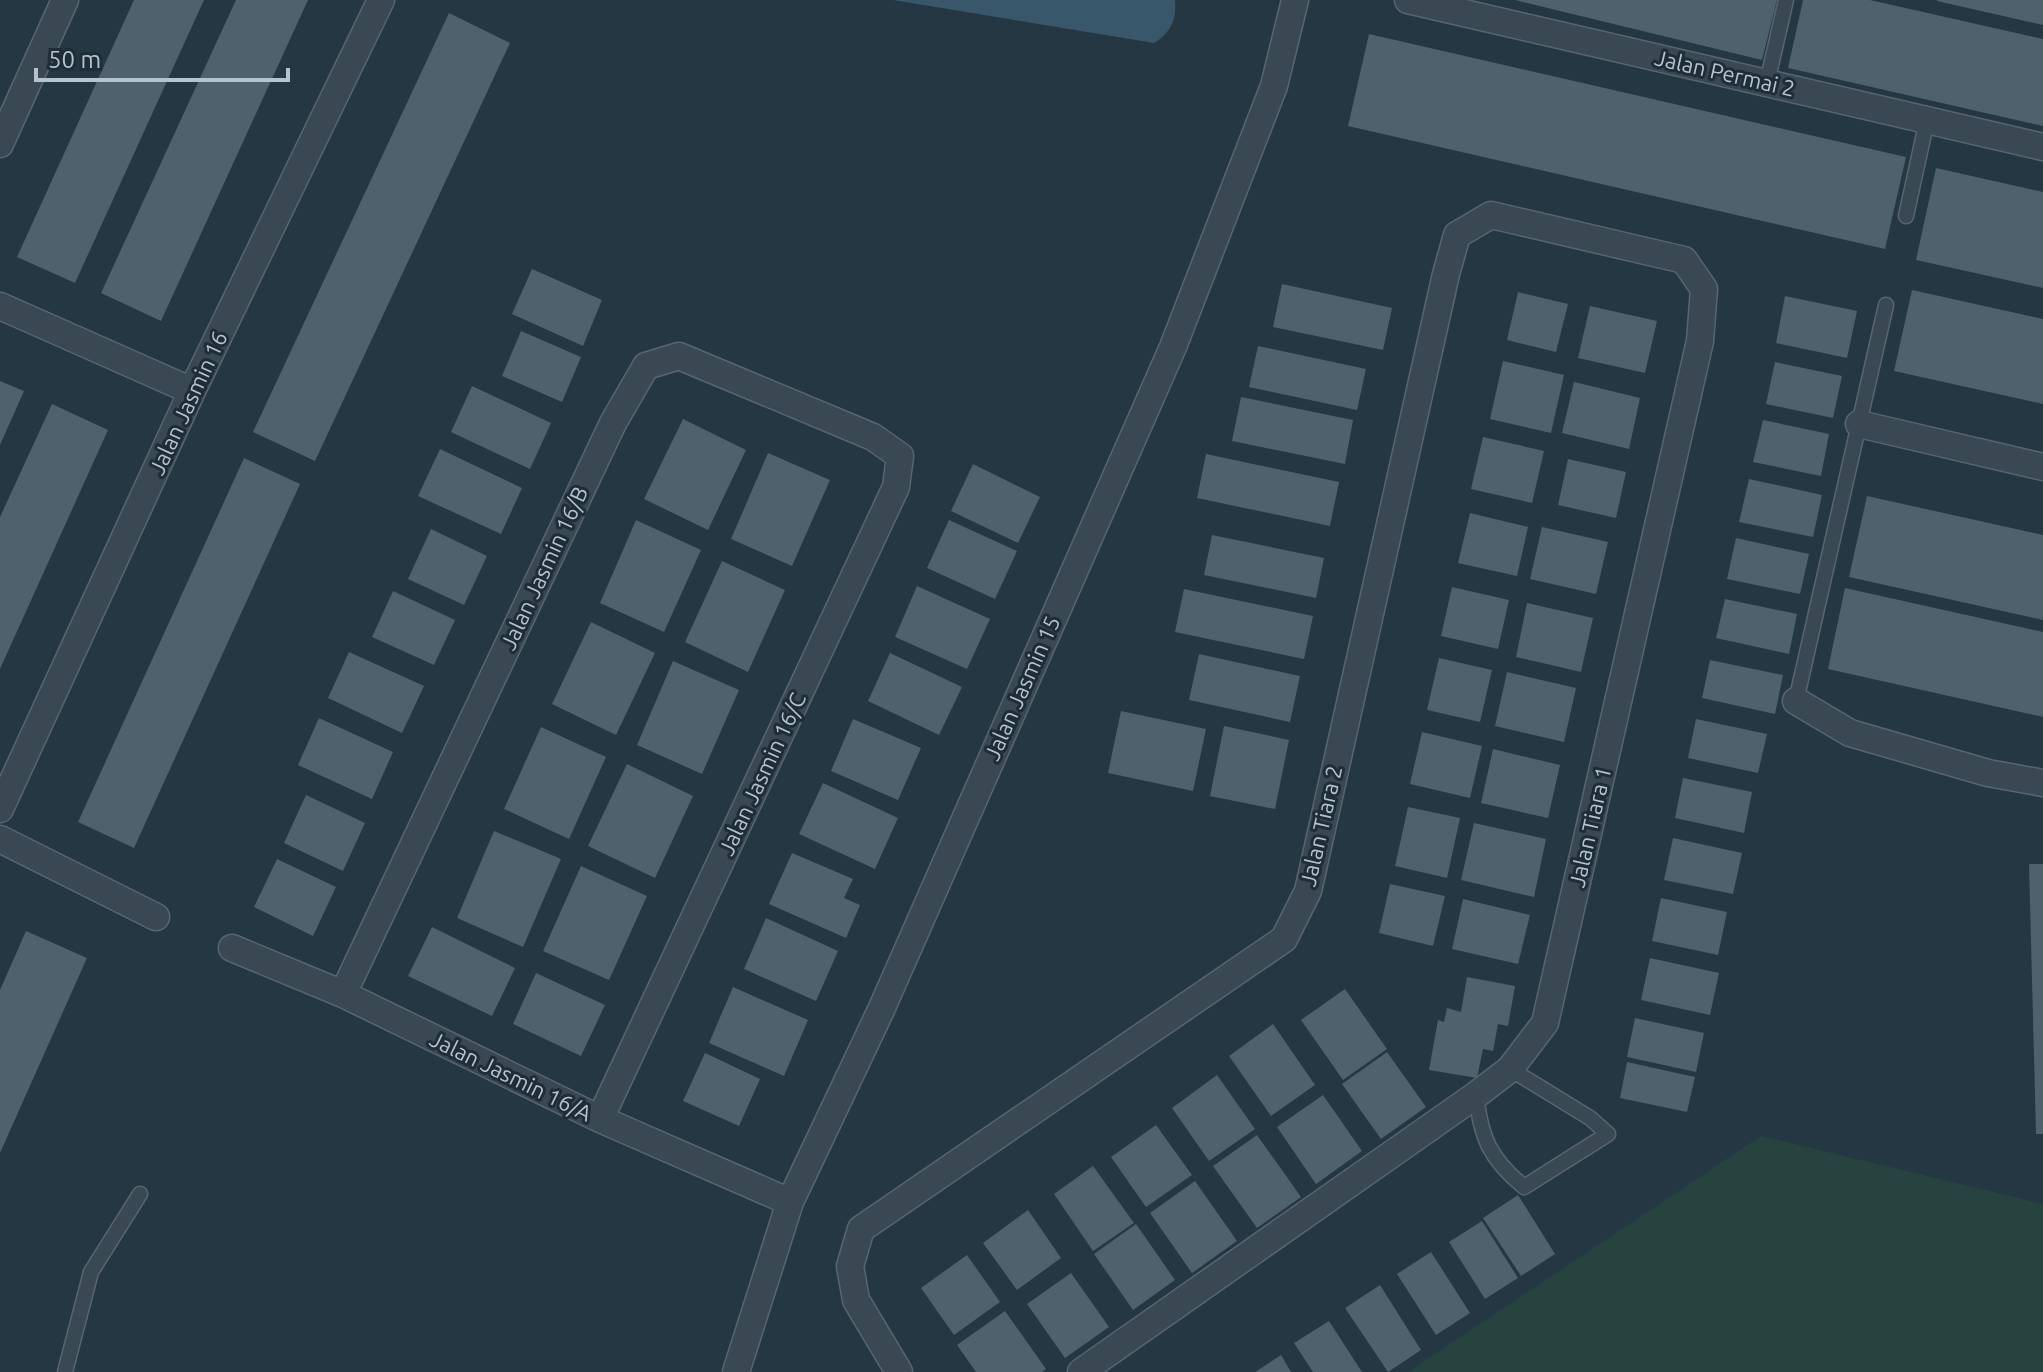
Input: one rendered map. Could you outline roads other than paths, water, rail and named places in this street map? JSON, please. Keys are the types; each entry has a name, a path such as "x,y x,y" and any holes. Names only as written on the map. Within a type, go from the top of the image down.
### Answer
{"street":[{"path":"0,144 65,0"},
{"name":"Jalan Jasmin 16","path":"0,809 192,391 381,0"},
{"name":"Jalan Jasmin 15","path":"736,1372 790,1202 881,1010 1173,347 1274,86 1295,0"},
{"name":"Jalan Permai 2","path":"1408,0 2043,147"},
{"name":"Jalan Tiara 1","path":"1081,1372 1476,1095 1510,1069 1545,1023 1700,341 1704,289 1684,260 1491,215"},
{"name":"Jalan Tiara 2","path":"899,1372 856,1300 850,1266 861,1229 1284,939 1308,891 1457,235 1491,215"},
{"path":"0,306 192,391"},
{"name":"Jalan Jasmin 16/B","path":"343,994 613,423 646,366 679,356 873,437"},
{"path":"1859,424 2043,467"},
{"name":"Jalan Jasmin 16/C","path":"600,1119 896,487 900,456 873,437"},
{"path":"1796,701 1850,733 1988,773 2043,783"},
{"path":"0,839 156,917"},
{"name":"Jalan Jasmin 16/A","path":"232,948 343,994 600,1119 790,1202"}],"lane":[{"path":"1767,83 1786,0"},
{"path":"1906,216 1927,120"},
{"path":"1796,701 1886,305"},
{"path":"1476,1095 1480,1128 1501,1168 1524,1187 1608,1134 1590,1118 1510,1069"},
{"path":"65,1372 91,1272 140,1194"}],"water":[{"path":"893,0 1175,0 1175,14 1164,35 1154,43"}]}
